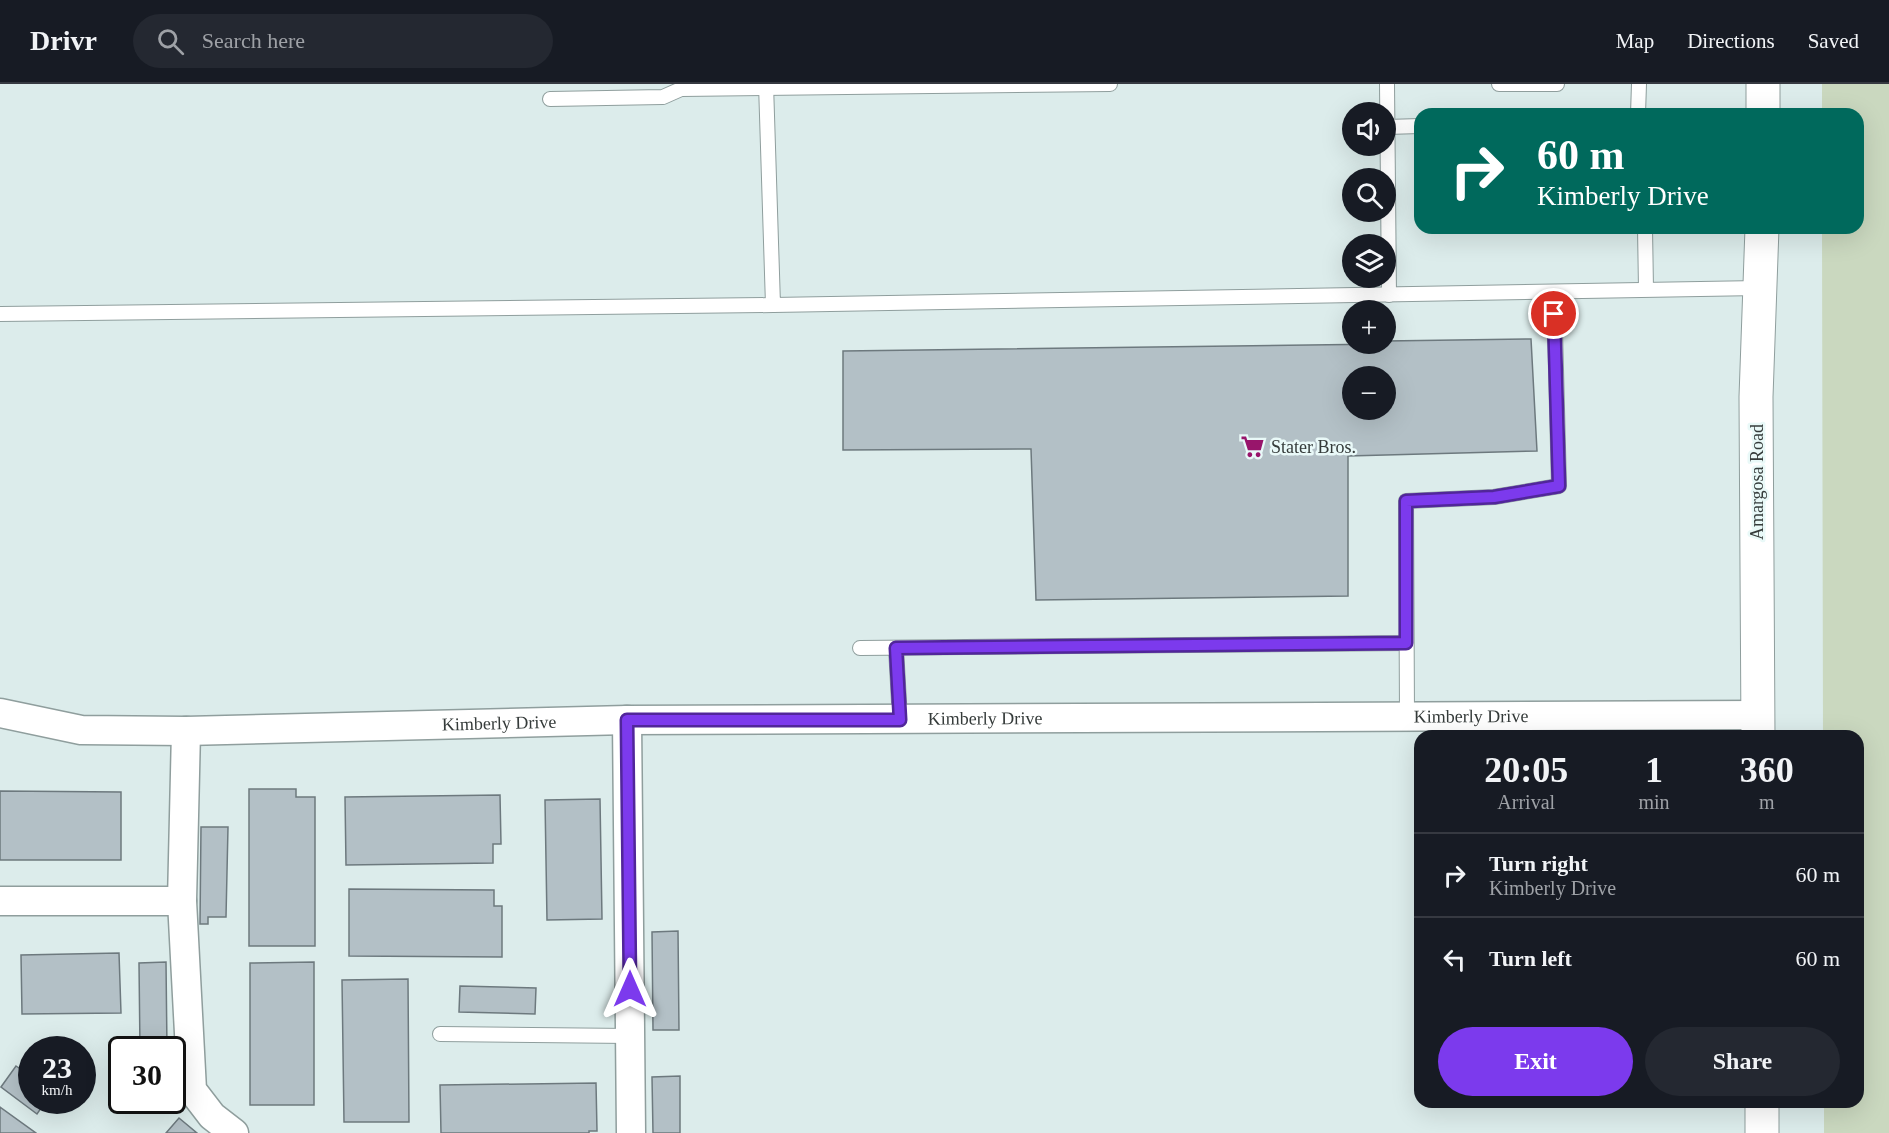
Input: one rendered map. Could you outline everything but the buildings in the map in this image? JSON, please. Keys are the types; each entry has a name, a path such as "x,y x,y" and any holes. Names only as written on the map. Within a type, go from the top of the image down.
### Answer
{"main road":[{"path":"1762,84 1763,108"},
{"name":"Amargosa Road","path":"1758,726 1756,397 1762,234"},
{"path":"1762,1108 1762,1133"}],"street":[{"name":"Kimberly Drive","path":"0,713 81,730 186,731 627,720 1407,716 1758,726"},
{"path":"627,720 631,1133"},
{"path":"186,731 182,901 192,1090 212,1116 234,1133"},
{"path":"0,901 182,901"}],"lane":[{"path":"550,99 663,97 681,89 766,86 1110,84"},
{"path":"1387,84 1387,102"},
{"path":"1499,84 1557,84"},
{"path":"1638,84 1638,108"},
{"path":"766,86 773,304"},
{"path":"1396,126 1414,126"},
{"path":"1387,156 1389,295"},
{"path":"1645,234 1646,289"},
{"path":"0,315 1760,288"},
{"path":"1407,716 1406,501 1494,497 1559,486 1554,292"},
{"path":"860,648 1406,643"},
{"path":"896,648 900,720"},
{"path":"441,1034 630,1036"}],"green space":[{"path":"1822,84 1889,84 1889,1133 1824,1133 1824,1108 1864,1108 1864,730 1823,730 1822,234 1864,234 1864,108 1822,108"}],"place":[{"name":"Stater Bros.","path":"1253,447"}],"route":[{"path":"630,989 627,720 900,720 896,648 1406,643 1406,501 1494,497 1559,486 1554,314"}]}
